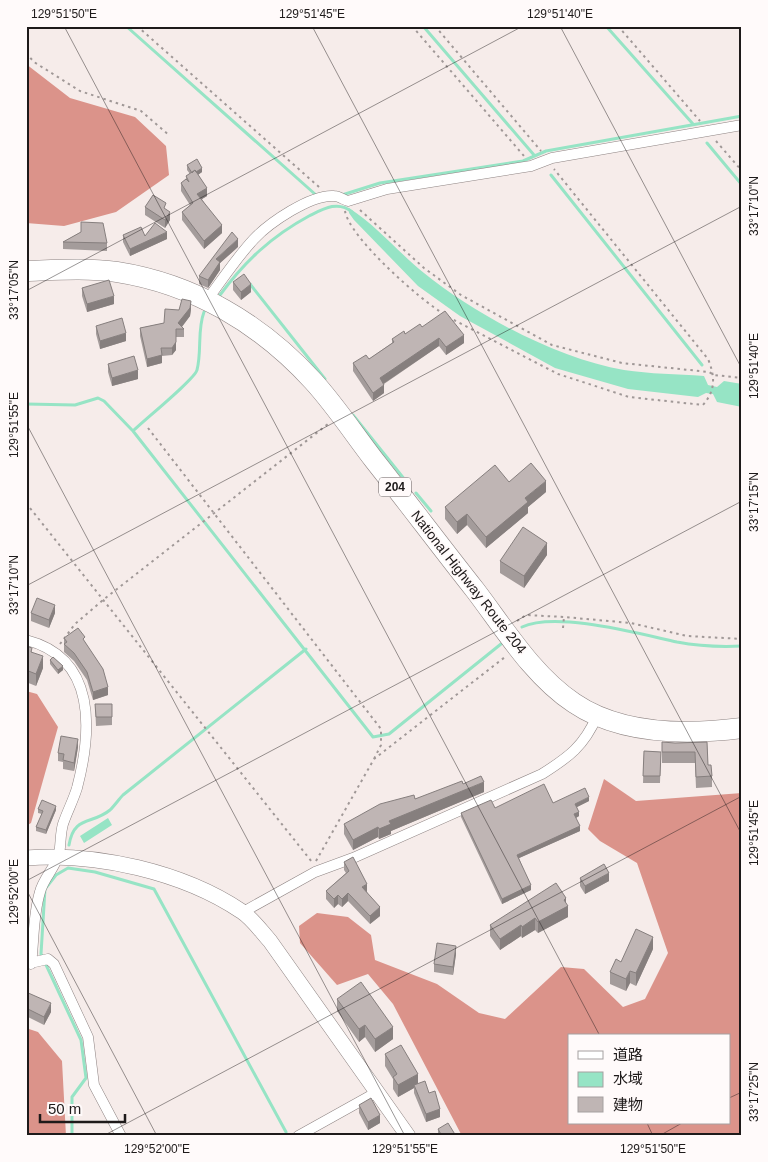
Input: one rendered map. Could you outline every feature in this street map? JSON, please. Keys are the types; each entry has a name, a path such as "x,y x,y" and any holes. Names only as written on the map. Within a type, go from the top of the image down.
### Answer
{"highway":[{"name":"National Highway Route 204","path":"26,271 82,269 118,272 160,282 207,300 248,324 272,341 315,383 504,629 552,685 574,703 597,716 620,723 679,732 742,728"}],"street":[{"path":"207,300 254,239 274,221 308,202 531,166 545,160 742,125"},
{"path":"26,640 41,643 55,650 68,664 82,686 86,705 84,752 76,789 63,826 58,856 40,891 36,962 54,964 88,1037 94,1085 122,1136"},
{"path":"243,912 315,872 353,858 542,774 570,756 589,735 597,716"},
{"path":"26,858 83,857 127,866 179,881 217,896 243,912 270,941 408,1136"},
{"path":"298,1136 377,1092"}],"path":[{"path":"138,26 322,190 369,216 424,268 461,295 552,345 622,363 709,372 714,375 742,378"},
{"path":"412,26 524,156"},
{"path":"435,26 538,147"},
{"path":"618,26 699,118"},
{"path":"26,53 34,62 80,92 141,110 170,136"},
{"path":"704,132 719,144 742,171"},
{"path":"344,213 350,225 407,287 442,313 558,374 629,396 703,405 710,397 714,375 708,359 557,171 545,160"},
{"path":"55,650 75,624 103,600 340,415"},
{"path":"26,503 314,864 381,745 381,729 148,428"},
{"path":"504,629 526,615 631,623 687,636 742,639"},
{"path":"563,628 564,617"},
{"path":"374,759 519,647"}],"shaded area":[{"path":"26,64 70,98 135,117 166,146 169,175 116,212 64,226 26,223"},
{"path":"26,691 37,694 58,727 31,823 26,826"},
{"path":"604,779 636,801 742,793 742,1136 462,1136 393,1004 368,974 337,985 300,943 299,926 317,913 348,917 371,935 375,960 437,984 479,1013 505,1019 561,967 584,969 623,1007 645,999 668,953 637,863 600,841 588,829"},
{"path":"26,1028 38,1032 62,1061 66,1136 26,1136"}],"water":[{"path":"349,208 369,223 414,265 445,289 519,333 545,346 572,356 624,370 704,376 708,385 717,387 724,381 742,384 742,407 717,402 713,394 706,393 698,397 628,389 555,368 460,316 418,286 354,220 349,213"},
{"path":"108,818 112,825 84,843 80,836"}],"building":[{"path":"197,159 202,168 192,173 187,165"},
{"path":"195,170 207,188 197,194 222,225 204,241 182,212 193,203 181,183 186,179 189,182 186,176"},
{"path":"153,195 166,203 164,208 170,212 165,220 145,207"},
{"path":"81,222 103,223 107,243 63,242 81,232"},
{"path":"155,223 167,232 130,249 123,235 141,227 145,236"},
{"path":"232,232 238,239 216,259 220,262 208,280 199,276"},
{"path":"244,274 251,284 241,292 233,282"},
{"path":"109,280 114,296 87,304 82,288"},
{"path":"182,299 191,301 190,308 178,323 184,329 176,329 176,342 172,348 161,348 162,355 147,359 140,328 164,323 165,309 179,310"},
{"path":"445,311 464,335 446,347 439,338 380,378 384,385 373,393 353,363 366,355 369,359 394,342 392,339 404,331 405,334 420,324 422,327"},
{"path":"122,318 126,333 100,341 96,326"},
{"path":"134,356 138,370 112,378 108,364"},
{"path":"531,463 546,481 525,498 528,502 486,537 467,514 457,522 445,507 495,465 509,482"},
{"path":"523,527 547,543 524,576 500,561"},
{"path":"37,598 55,605 49,620 31,613"},
{"path":"78,628 103,669 108,687 93,692 87,672 74,653 64,644 67,642 64,638"},
{"path":"26,646 32,648 31,652 43,656 36,674 26,670"},
{"path":"53,657 63,666 58,670 50,660"},
{"path":"95,704 112,704 112,717 96,717"},
{"path":"61,736 78,739 74,763 63,760 64,754 58,753"},
{"path":"662,742 707,742 708,765 711,765 712,776 696,777 695,752 662,752"},
{"path":"644,751 661,752 660,776 643,776"},
{"path":"481,776 484,782 389,821 391,824 379,829 378,827 353,840 344,824 380,804 414,795 415,799 462,781 463,784"},
{"path":"544,784 553,803 585,788 589,797 575,804 579,812 574,814 580,826 517,855 531,885 502,899 461,813 491,800 495,808"},
{"path":"42,800 56,806 46,830 36,827 43,811 38,809"},
{"path":"353,857 367,884 362,887 380,907 370,916 348,893 342,899 338,895 334,899 326,891 349,871 344,862"},
{"path":"604,864 609,873 585,886 580,878"},
{"path":"556,883 566,898 564,900 568,906 538,922 535,918 500,939 490,925"},
{"path":"636,929 653,937 636,973 630,971 626,979 610,972 616,959 621,962"},
{"path":"437,943 456,946 453,967 434,964"},
{"path":"361,982 393,1027 375,1039 365,1025 359,1029 337,999"},
{"path":"26,992 51,1003 44,1017 26,1008"},
{"path":"401,1045 418,1074 398,1085 393,1077 397,1074 385,1054"},
{"path":"425,1081 429,1093 435,1091 440,1109 426,1114 414,1085"},
{"path":"371,1098 380,1115 368,1122 359,1105"},
{"path":"448,1123 456,1136 442,1136 438,1129"}],"waterway":[{"path":"126,26 316,195"},
{"path":"423,26 534,155"},
{"path":"606,26 693,124"},
{"path":"342,195 380,183 523,161 546,151 742,116"},
{"path":"707,143 742,185"},
{"path":"551,175 702,365"},
{"path":"220,295 249,260 283,232 309,216 330,207 347,208 352,212"},
{"path":"250,284 325,379"},
{"path":"133,431 179,391 197,370 204,312"},
{"path":"26,404 75,405 98,398 104,401 133,431 373,737 389,734 501,644"},
{"path":"353,415 409,485"},
{"path":"416,493 431,511"},
{"path":"522,627 555,621 598,626 685,643 710,646 742,646"},
{"path":"69,845 71,835 79,825 97,818 110,810 123,795 306,649"},
{"path":"72,1136 72,1097 86,1078 81,1040 41,954 45,889 56,875 68,868 95,872 154,889 286,1132"}]}
